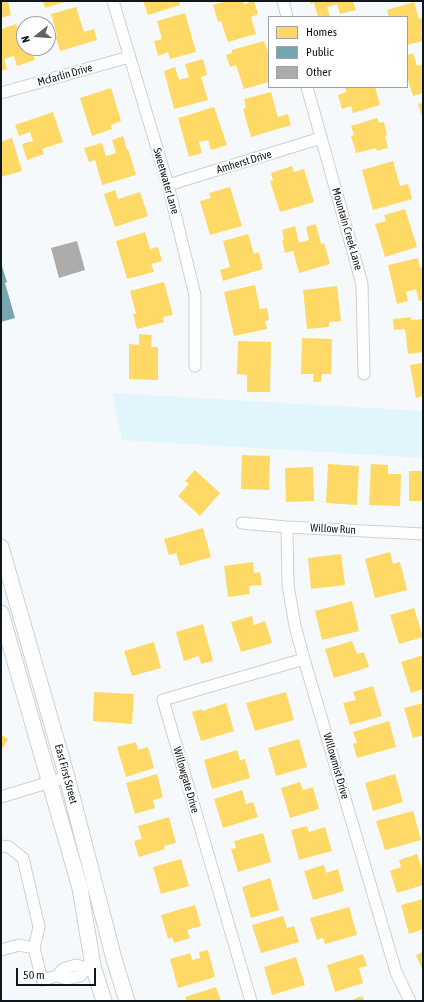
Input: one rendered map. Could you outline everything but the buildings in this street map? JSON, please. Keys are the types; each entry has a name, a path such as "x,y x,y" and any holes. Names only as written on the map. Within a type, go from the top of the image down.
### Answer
{"main road":[{"name":"East First Street","path":"1,547 67,777 114,959 127,1001"},
{"name":"East First Street","path":"1,613 80,888 90,967 104,1001"},
{"path":"90,967 114,959"}],"street":[{"name":"Sweetwater Lane","path":"113,1 168,185 195,295 195,366"},
{"path":"283,1 287,16"},
{"name":"Mcfarlin Drive","path":"1,93 129,57"},
{"name":"Mountain Creek Lane","path":"307,88 362,284 364,374"},
{"name":"Amherst Drive","path":"168,185 321,138"},
{"name":"Willow Run","path":"242,523 287,527 423,534"},
{"name":"Willowmist Drive","path":"287,527 288,586 295,626 396,972 410,1001"},
{"path":"1,613 18,607"},
{"name":"Willowgate Drive","path":"251,1001 162,700 304,659"},
{"path":"1,797 67,777"},
{"path":"1,846 9,847 23,858 40,927 34,948 42,980 57,976 67,979 80,976 90,967"},
{"path":"1,950 19,945 34,948"}],"shaded area":[{"path":"112,393 423,411 423,458 122,440"}]}
